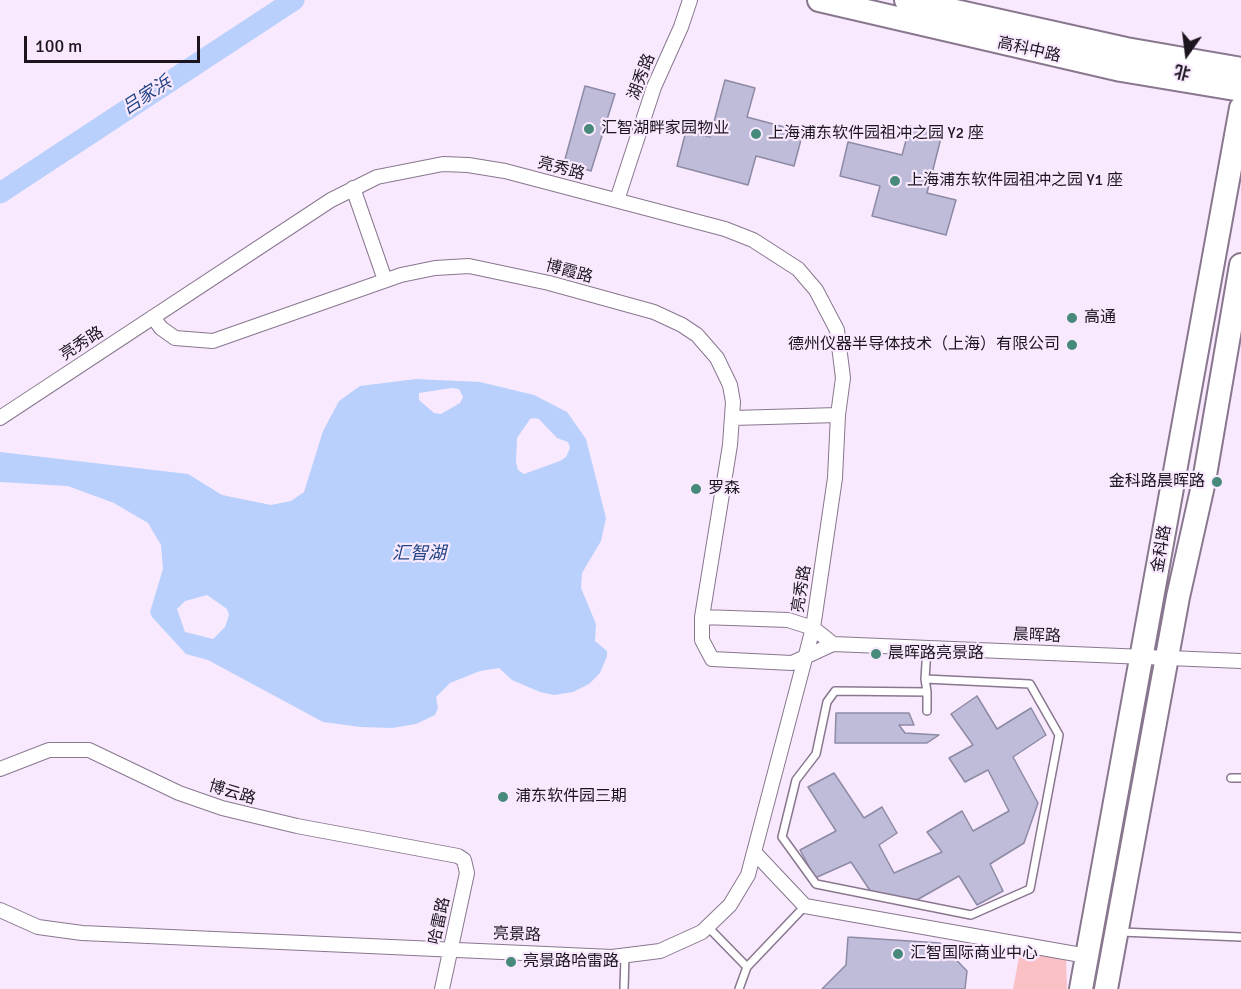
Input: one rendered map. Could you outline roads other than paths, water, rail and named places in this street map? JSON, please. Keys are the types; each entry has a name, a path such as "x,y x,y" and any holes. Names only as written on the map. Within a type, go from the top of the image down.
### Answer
{"main road":[{"name":"高科中路","path":"819,0 1099,66 1241,90"},
{"name":"高科中路","path":"906,0 1126,49 1241,69"},
{"name":"金科路","path":"1081,989 1241,108"},
{"name":"金科路","path":"1106,989 1167,658 1204,481 1241,265"}],"street":[{"name":"湖秀路","path":"617,200 654,87 681,27 690,0"},
{"name":"亮秀路","path":"0,418 353,188 401,170 443,164 468,165 505,171 617,200 753,240 798,269 816,290 837,330 843,378 838,416 835,478 813,628"},
{"path":"353,188 385,280"},
{"name":"博霞路","path":"153,317 161,328 175,338 186,341 213,341 385,280 435,268 487,268 669,318 697,335 717,358 729,386 733,418 702,617"},
{"path":"733,418 838,416"},
{"path":"702,617 788,620 813,628 832,644 804,660 782,664 712,659 702,640 702,617"},
{"name":"亮景路","path":"0,910 38,927 82,933 625,956 660,951 680,945 708,927 740,891 755,853 813,628"},
{"name":"晨晖路","path":"832,644 1241,661"},
{"name":"博云路","path":"0,769 49,750 89,750 160,784 222,808 297,826 458,856 464,860"},
{"path":"755,853 805,906 1087,956"},
{"name":"哈雷路","path":"442,989 467,873 464,860"}],"lane":[{"path":"927,648 925,679 927,711"},
{"path":"925,679 1030,684 1059,735 1030,889 971,915 816,884 782,837 796,780 816,754 827,702 835,691 927,692"},
{"path":"1231,778 1241,778"},
{"path":"739,989 747,967 805,906"},
{"path":"708,927 747,967"},
{"path":"1116,932 1241,937"},
{"path":"624,989 625,956"}],"water":[{"name":"汇智湖","path":"416,379 480,382 534,395 567,412 586,439 606,518 601,541 582,573 581,588 596,624 595,641 607,651 600,673 589,684 573,692 554,695 540,692 512,680 499,668 480,671 450,683 436,697 438,708 435,715 416,724 392,728 323,722 208,660 186,654 152,617 150,612 163,569 161,545 148,523 114,503 68,486 0,482 0,452 188,474 222,495 271,505 291,501 304,492 323,431 339,401 360,386","holes":["459,389 463,397 460,403 441,414 434,413 419,400 419,393","530,419 539,419 557,438 568,442 570,448 566,457 560,461 524,474 518,470 516,462 517,438","207,595 227,609 229,615 225,627 213,639 185,632 177,609 185,601"]}],"waterway":[{"name":"吕家浜","path":"0,193 294,0"}],"place":[{"name":"汇智湖畔家园物业","path":"589,129"},
{"name":"上海浦东软件园祖冲之园 Y2 座","path":"756,134"},
{"name":"上海浦东软件园祖冲之园 Y1 座","path":"895,181"},
{"name":"高通","path":"1072,318"},
{"name":"德州仪器半导体技术（上海）有限公司","path":"1072,345"},
{"name":"金科路晨晖路","path":"1217,482"},
{"name":"罗森","path":"696,489"},
{"name":"晨晖路亮景路","path":"876,654"},
{"name":"浦东软件园三期","path":"503,797"},
{"name":"汇智国际商业中心","path":"898,954"},
{"name":"亮景路哈雷路","path":"511,962"}]}
